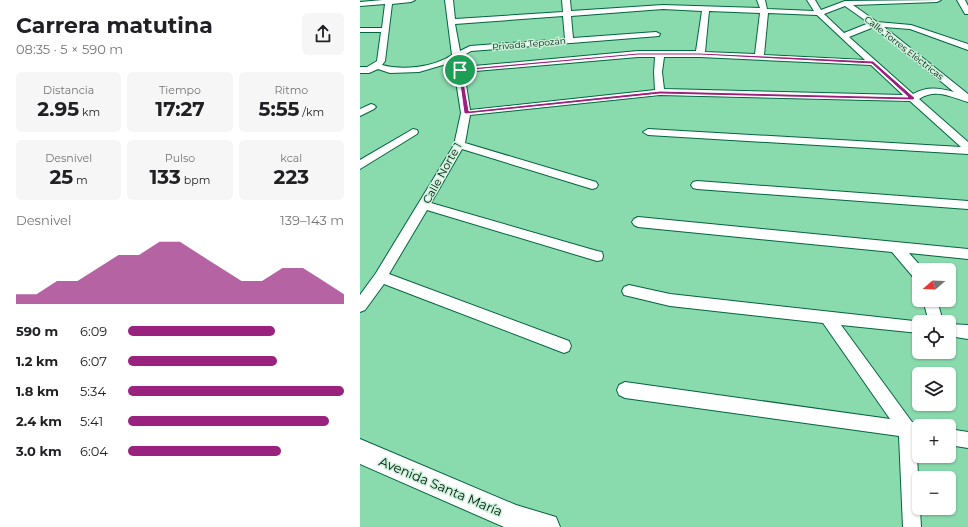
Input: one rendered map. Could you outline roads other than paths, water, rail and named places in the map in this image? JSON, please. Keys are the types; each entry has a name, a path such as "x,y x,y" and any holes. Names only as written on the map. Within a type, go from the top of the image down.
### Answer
{"main road":[{"name":"Avenida Santa María","path":"360,450 516,518 546,527"}],"street":[{"path":"360,4 411,0"},
{"name":"Calle Norte 1","path":"360,306 381,277 459,145 466,113 451,22 449,0"},
{"path":"566,0 569,41"},
{"path":"759,57 764,11 761,0"},
{"path":"811,0 819,13 843,36 913,98 968,150"},
{"path":"451,22 567,14 651,4 819,13 842,2 937,0"},
{"path":"961,0 968,12"},
{"path":"377,66 381,60 389,2"},
{"name":"Calle Torres Eléctricas","path":"842,2 875,24 968,98"},
{"path":"700,54 706,8"},
{"path":"843,36 875,24 911,27 968,47"},
{"path":"360,30 386,30"},
{"name":"Privada Tepozán","path":"360,70 369,70 377,66 390,70 419,69 448,62 470,49 656,34"},
{"path":"460,70 638,54 700,54 873,62"},
{"path":"660,54 658,72 660,92"},
{"path":"466,113 660,92 913,98 925,91 941,92 968,98"},
{"path":"360,113 371,107"},
{"path":"360,165 413,132"},
{"path":"648,132 968,150"},
{"path":"459,145 592,185"},
{"path":"697,185 968,205"},
{"path":"424,205 597,256"},
{"path":"638,222 968,254"},
{"path":"896,247 912,266"},
{"path":"381,277 564,346"},
{"path":"629,291 670,300 912,326"},
{"path":"827,317 912,429"},
{"path":"956,331 968,332"},
{"path":"625,390 912,430"},
{"path":"956,438 968,440"},
{"path":"912,527 913,463"}]}
